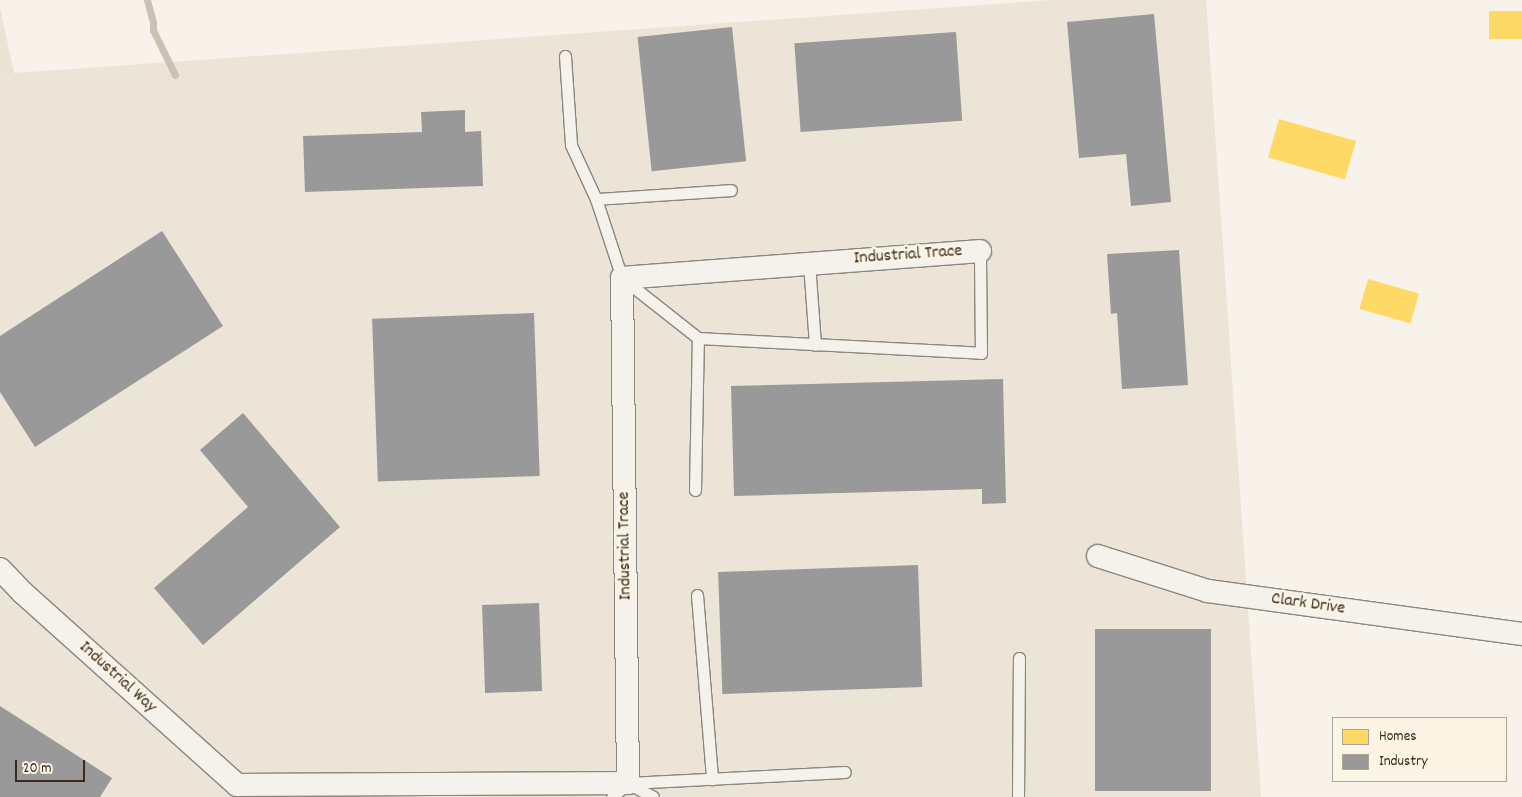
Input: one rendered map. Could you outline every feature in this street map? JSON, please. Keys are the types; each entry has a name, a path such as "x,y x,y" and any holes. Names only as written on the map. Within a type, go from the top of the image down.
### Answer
{"street":[{"name":"Industrial Trace","path":"623,792 622,278 980,251"},
{"name":"Clark Drive","path":"1098,556 1208,591 1522,634"},
{"name":"Industrial Way","path":"0,569 233,791"},
{"path":"233,791 623,792"}],"lane":[{"path":"565,56 571,145 596,199 622,278 698,338 981,353 980,251"},
{"path":"596,199 731,190"},
{"path":"809,263 815,345"},
{"path":"695,490 698,338"},
{"path":"697,595 712,779"},
{"path":"1018,797 1020,658"},
{"path":"623,792 712,779 844,772"},
{"path":"623,792 653,797"}],"shaded area":[{"path":"1052,0 1206,0 1261,797 0,797 0,74"},
{"path":"0,8 11,59 14,73 0,74"}],"building: Homes":[{"path":"1489,11 1522,11 1522,39 1489,39"},
{"path":"1279,119 1356,141 1345,180 1268,157"},
{"path":"1368,279 1419,294 1410,323 1359,309"}],"building: Industry":[{"path":"1154,14 1171,202 1131,206 1126,154 1079,158 1067,22"},
{"path":"732,27 746,161 652,171 638,37"},
{"path":"956,32 962,121 801,132 794,43"},
{"path":"465,110 465,132 481,131 483,186 305,192 303,136 422,132 421,112"},
{"path":"162,231 223,326 35,447 0,392 0,336"},
{"path":"1179,250 1188,385 1122,389 1117,313 1111,314 1107,254"},
{"path":"534,313 540,476 378,482 372,319"},
{"path":"1003,379 1006,503 982,504 982,489 734,496 731,386"},
{"path":"243,413 340,527 203,645 154,588 248,507 200,450"},
{"path":"918,565 922,687 722,694 718,572"},
{"path":"539,603 542,691 485,693 482,605"},
{"path":"1095,629 1211,629 1211,791 1095,791"},
{"path":"0,706 112,778 100,797 0,797"}],"waterway":[{"path":"147,0 153,22 153,30 175,75"}]}
